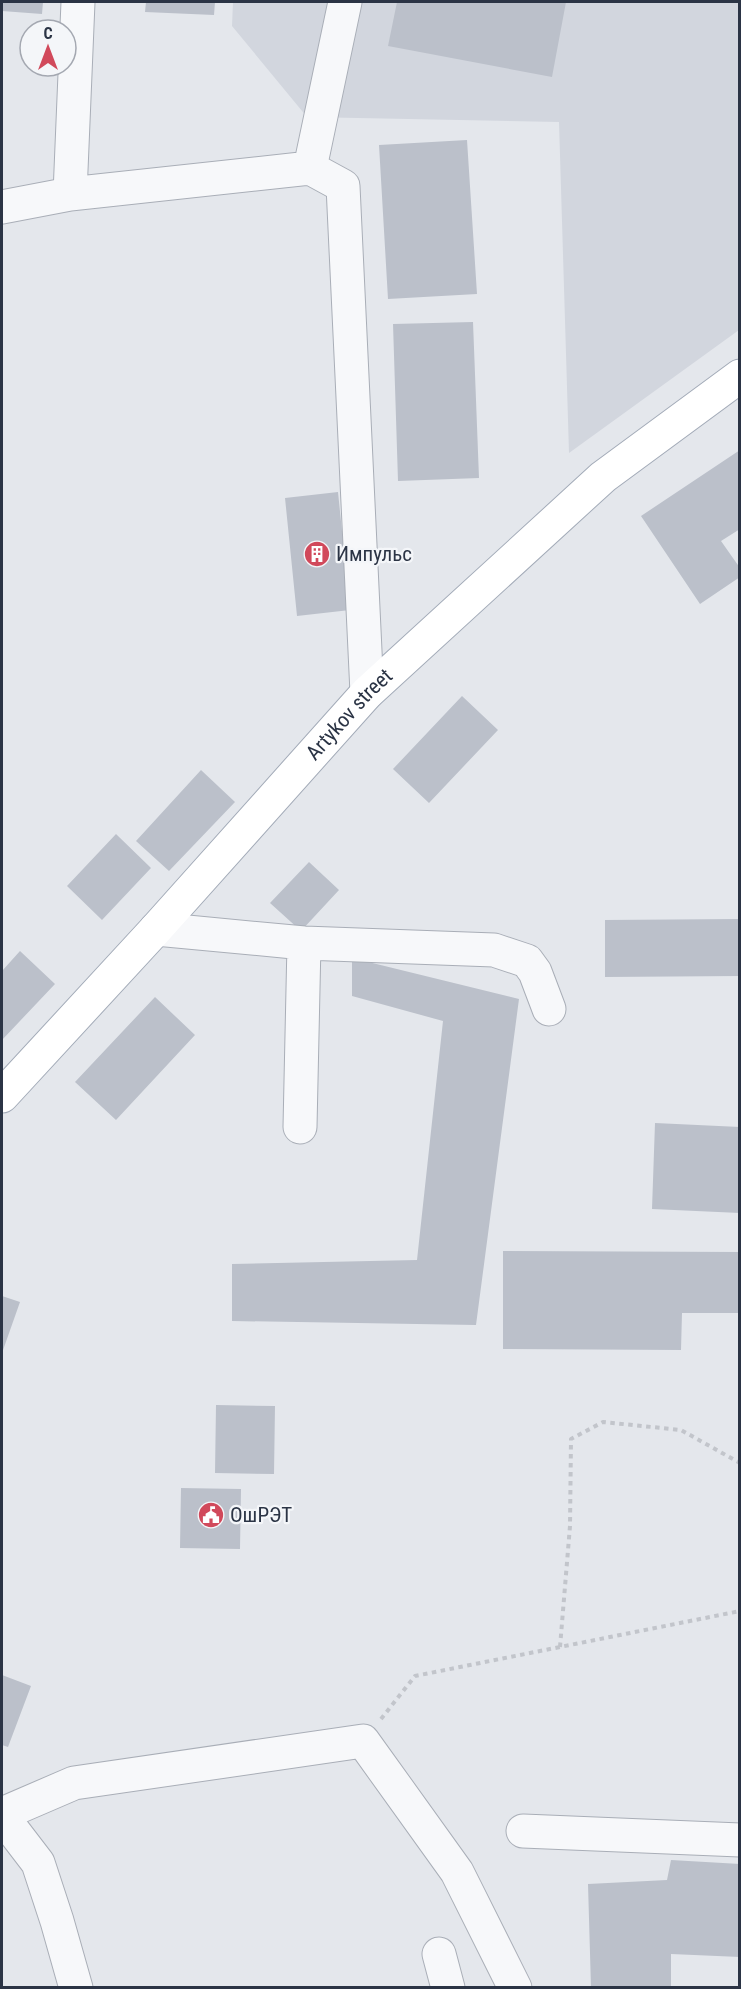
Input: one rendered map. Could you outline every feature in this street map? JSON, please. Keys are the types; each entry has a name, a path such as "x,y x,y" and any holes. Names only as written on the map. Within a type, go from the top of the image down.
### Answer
{"main road":[{"name":"Artykov street","path":"2,1096 156,929 367,693 603,477 740,376"}],"street":[{"path":"69,194 78,2"},
{"path":"310,168 345,2"},
{"path":"2,207 69,194 310,168 343,186 367,693"},
{"path":"156,929 304,943 494,950 527,961 535,972 549,1009"},
{"path":"300,1127 304,943"},
{"path":"76,1988 38,1863 2,1815 74,1783 363,1741 457,1872 515,1988"},
{"path":"523,1831 740,1840"},
{"path":"439,1954 448,1988"}],"path":[{"path":"560,1647 570,1526 572,1439 603,1422 681,1430 740,1463"},
{"path":"363,1741 415,1676 740,1611"}],"shaded area":[{"path":"233,2 739,2 739,330 569,453 559,122 307,117 232,26"}],"building":[{"path":"2,2 43,2 42,14 2,11"},
{"path":"146,2 215,2 214,15 145,12"},
{"path":"397,2 566,2 552,77 388,46"},
{"path":"467,140 477,294 388,299 379,145"},
{"path":"473,322 479,478 398,481 393,324"},
{"path":"740,450 740,529 721,541 740,568 740,577 700,604 641,516"},
{"name":"Импульс","path":"338,492 350,610 297,616 285,498"},
{"path":"462,696 498,730 429,803 393,769"},
{"path":"201,770 235,802 169,871 136,841"},
{"path":"116,834 151,868 102,920 67,886"},
{"path":"309,862 339,890 301,931 270,903"},
{"path":"740,919 740,976 605,977 605,920"},
{"path":"20,951 55,984 2,1040 2,971"},
{"path":"352,958 519,999 476,1325 232,1321 232,1264 417,1260 443,1021 352,996"},
{"path":"155,997 195,1035 116,1120 75,1082"},
{"path":"655,1123 740,1127 740,1213 652,1209"},
{"path":"503,1251 740,1252 740,1313 682,1313 681,1350 503,1349"},
{"path":"2,1296 20,1302 2,1353"},
{"path":"216,1405 275,1406 274,1474 215,1473"},
{"path":"181,1488 241,1489 240,1549 180,1548"},
{"path":"2,1675 31,1686 8,1747 2,1745"},
{"path":"671,1860 740,1864 740,1957 671,1954 671,1988 591,1988 588,1884 667,1880"}],"place":[{"name":"Импульс","path":"317,554"},
{"name":"ОшРЭТ","path":"211,1515"}]}
